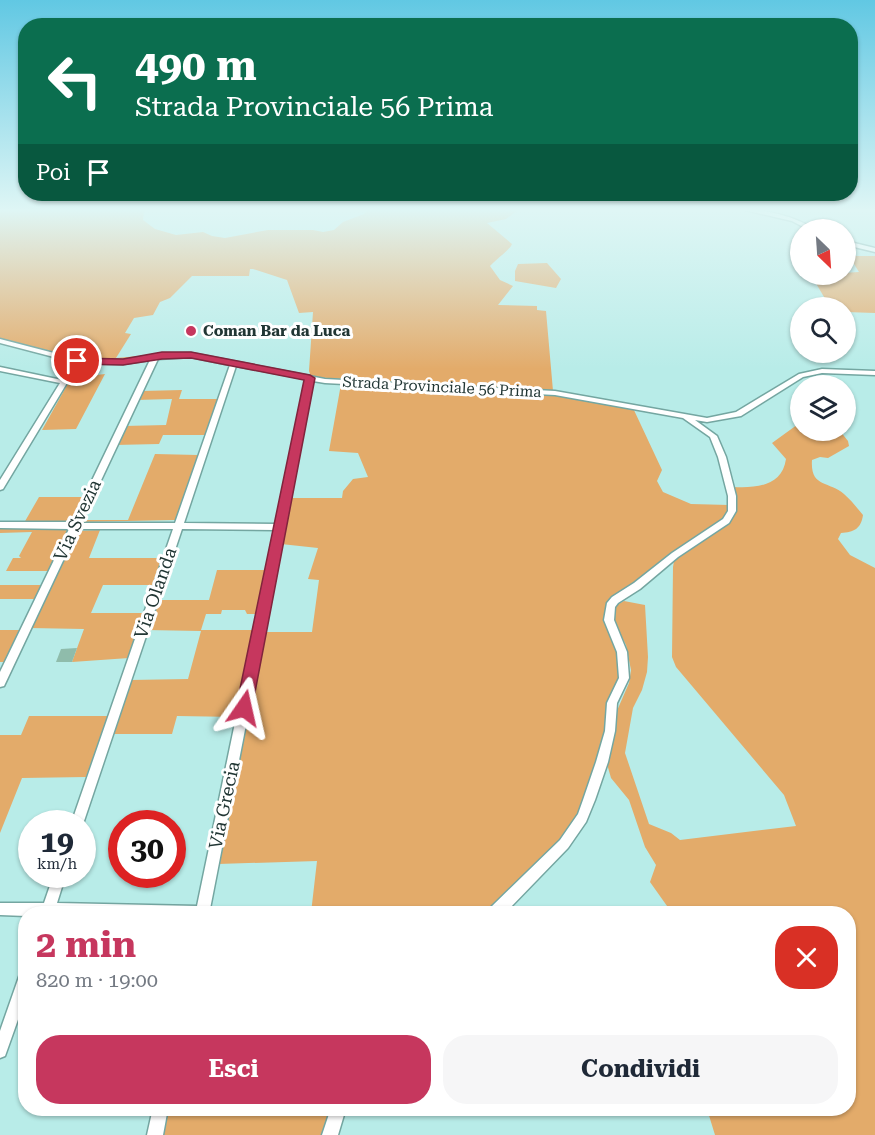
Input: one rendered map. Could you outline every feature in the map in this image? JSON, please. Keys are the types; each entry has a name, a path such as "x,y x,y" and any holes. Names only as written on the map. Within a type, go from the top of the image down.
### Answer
{"street":[{"name":"Strada Provinciale 56 Prima","path":"0,341 77,361 123,362 191,355 310,378 375,385 555,393 685,417 720,419 738,414 795,377 805,374 822,371 875,373"},
{"name":"Via Svezia","path":"0,683 155,357"},
{"path":"0,487 77,361"},
{"name":"Via Olanda","path":"82,810 234,363"},
{"path":"0,369 63,382"},
{"name":"Via Grecia","path":"203,906 310,378"},
{"path":"502,906 564,844 582,818 589,800 605,752 612,703 624,678 622,651 609,620 610,606 675,555 726,521 732,512 732,496 722,457 712,436 685,417"},
{"path":"0,525 281,527"},
{"path":"49,906 55,888"},
{"path":"0,909 18,910"},
{"path":"0,1051 18,999"},
{"path":"155,1135 159,1116"},
{"path":"330,1135 336,1116"}],"shaded area":[{"path":"0,263 493,263 490,266 500,280 513,286 498,305 537,306 537,310 546,311 553,391 311,377 309,371 313,312 299,313 287,280 253,269 250,269 249,276 192,276 170,298 160,302 153,315 134,318 125,333 131,334 116,358 161,354 115,360 77,359 0,339"},
{"path":"547,263 561,279 556,288 515,281 518,264"},
{"path":"856,263 875,263 875,313 856,312 856,297 824,297 817,285 856,285 856,272 859,272"},
{"path":"105,374 76,429 42,430 71,378"},
{"path":"341,384 355,385 357,388 365,386 555,394 633,408 662,470 657,481 663,492 691,504 729,505 724,519 634,585 613,597 607,605 606,622 618,652 620,676 597,765 578,814 561,841 494,906 312,906 317,861 218,864 264,632 312,632 319,580 308,579 318,548 281,544 290,498 342,498 343,491 353,479 368,477 358,453 329,451"},
{"path":"182,390 179,399 218,399 205,435 163,435 159,444 114,445 124,426 166,425 172,399 136,400 142,391"},
{"path":"790,430 790,441 848,441 849,446 828,458 820,457 812,460 812,469 817,480 844,494 863,515 859,527 850,532 841,533 838,539 850,555 875,568 875,1135 715,1135 709,1116 856,1116 856,906 667,906 650,882 656,865 645,847 629,800 611,778 607,764 616,713 629,683 631,670 626,645 612,618 615,606 624,601 645,605 647,672 642,690 633,708 625,753 649,824 671,833 680,840 796,826 784,795 676,667 672,657 674,561 730,521 735,512 733,487 766,484 779,475 786,459 772,443"},
{"path":"155,454 198,455 176,520 80,522 81,520 128,520"},
{"path":"39,497 86,497 76,519 70,523 24,523"},
{"path":"0,528 65,529 68,531 48,571 6,571 13,558 21,558 19,556 32,532 0,533"},
{"path":"100,530 89,558 163,558 154,585 103,585 91,613 144,613 129,658 72,662 84,629 30,628 75,531"},
{"path":"217,570 267,570 258,614 247,614 245,610 222,610 221,614 206,614 201,630 254,630 237,717 177,716 172,734 111,734 130,680 188,679 201,631 146,630 156,600 209,600"},
{"path":"0,585 43,585 36,599 0,599"},
{"path":"0,630 21,630 6,662 0,662"},
{"path":"29,716 108,716 86,777 22,778 0,833 0,735 21,735"},
{"path":"167,1116 330,1116 323,1135 163,1135"}],"building":[{"path":"77,648 72,662 56,662 61,649"}],"place":[{"name":"Coman Bar da Luca","path":"191,331"}],"route":[{"path":"77,361 123,362 162,356 191,355 310,378 244,708"}]}
